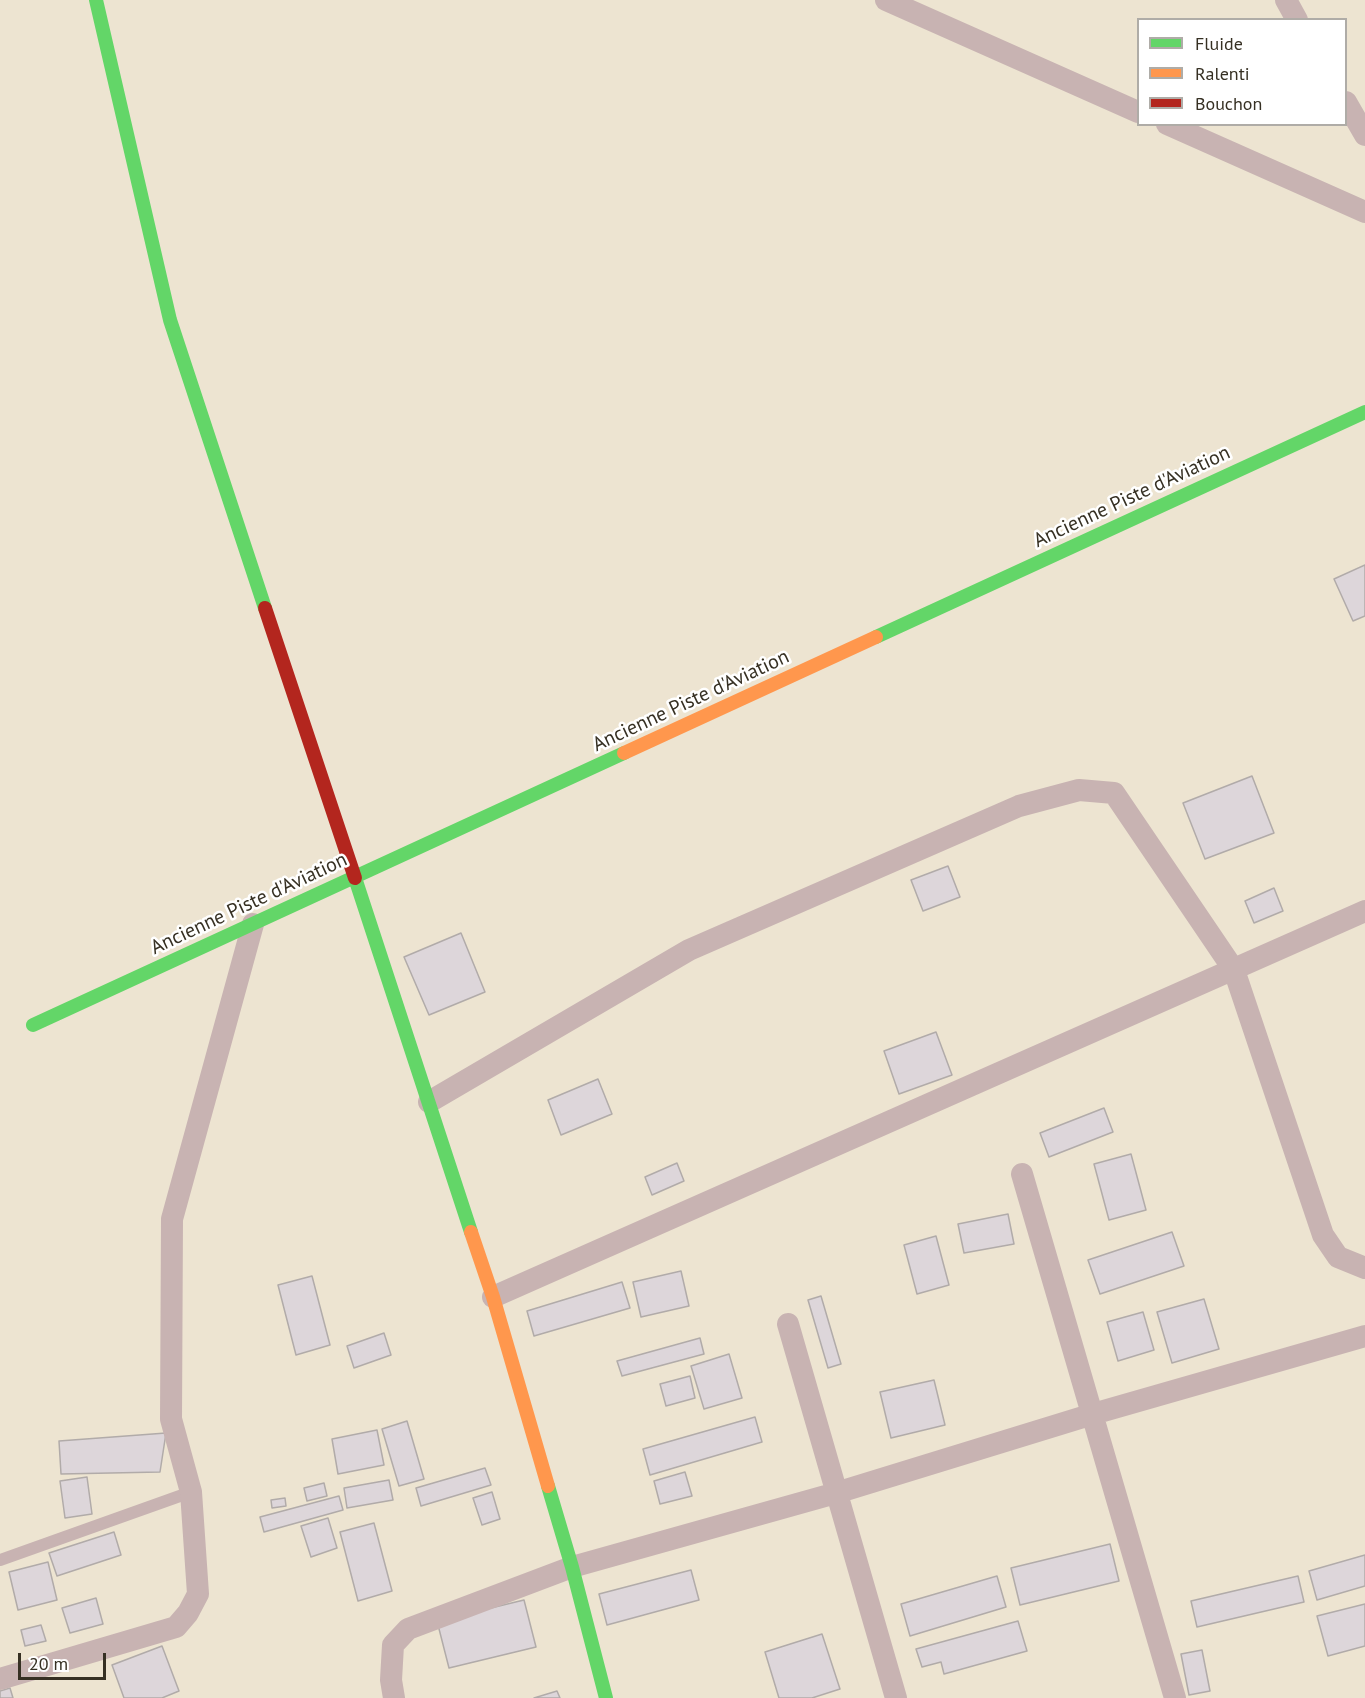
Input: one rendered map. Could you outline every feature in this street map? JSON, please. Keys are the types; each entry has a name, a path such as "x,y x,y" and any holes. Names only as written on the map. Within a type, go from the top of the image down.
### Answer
{"street":[{"path":"96,0 170,320 493,1297 573,1567 606,1698"},
{"path":"886,0 1137,112"},
{"path":"1286,0 1297,18"},
{"path":"1347,104 1365,135"},
{"path":"1172,126 1365,212"},
{"name":"Ancienne Piste d'Aviation","path":"33,1026 1365,411"},
{"path":"429,1102 690,950 1019,806 1079,790 1114,793 1234,970 1323,1235 1338,1257 1365,1268"},
{"path":"493,1297 1365,911"},
{"path":"0,1679 176,1627 188,1614 198,1594 190,1492 171,1419 172,1219 253,924"},
{"path":"1022,1174 1175,1698"},
{"path":"788,1324 896,1698"},
{"path":"394,1698 391,1680 393,1645 408,1629 573,1567 836,1493 1093,1414 1365,1336"}],"lane":[{"path":"0,1560 190,1492"}],"building":[{"path":"1365,565 1365,616 1353,621 1334,579"},
{"path":"1252,776 1274,833 1205,859 1183,803"},
{"path":"948,866 960,897 923,911 911,880"},
{"path":"1274,888 1283,911 1254,923 1245,901"},
{"path":"461,933 485,992 429,1015 404,957"},
{"path":"936,1032 952,1075 899,1094 884,1051"},
{"path":"598,1079 612,1114 561,1135 548,1100"},
{"path":"1104,1108 1113,1132 1049,1157 1040,1133"},
{"path":"1131,1154 1146,1210 1109,1220 1094,1164"},
{"path":"677,1163 684,1181 652,1195 645,1177"},
{"path":"1008,1214 1014,1244 964,1253 958,1224"},
{"path":"1172,1232 1184,1266 1100,1294 1088,1260"},
{"path":"936,1236 949,1285 917,1294 904,1245"},
{"path":"681,1271 689,1306 641,1317 633,1282"},
{"path":"312,1276 330,1345 296,1355 278,1285"},
{"path":"622,1282 630,1308 534,1336 527,1311"},
{"path":"821,1296 841,1364 828,1368 808,1300"},
{"path":"1204,1299 1219,1349 1172,1363 1157,1312"},
{"path":"1143,1312 1154,1350 1118,1361 1107,1322"},
{"path":"384,1333 391,1355 354,1368 347,1346"},
{"path":"700,1338 704,1354 622,1376 617,1361"},
{"path":"729,1354 742,1398 704,1409 691,1366"},
{"path":"690,1376 695,1398 666,1406 660,1384"},
{"path":"934,1380 945,1425 891,1438 880,1392"},
{"path":"755,1417 762,1442 650,1475 643,1449"},
{"path":"407,1421 424,1479 399,1486 382,1429"},
{"path":"377,1430 384,1465 338,1474 332,1439"},
{"path":"166,1433 160,1472 61,1474 59,1441"},
{"path":"485,1468 491,1485 421,1506 416,1488"},
{"path":"685,1472 692,1496 660,1504 654,1481"},
{"path":"87,1477 92,1514 65,1518 60,1481"},
{"path":"389,1480 393,1500 347,1508 344,1488"},
{"path":"324,1483 327,1496 307,1501 304,1488"},
{"path":"492,1492 500,1519 482,1525 473,1498"},
{"path":"339,1496 343,1510 264,1532 260,1517"},
{"path":"285,1498 286,1506 272,1508 271,1500"},
{"path":"328,1518 337,1548 311,1557 301,1526"},
{"path":"374,1523 392,1591 358,1601 340,1532"},
{"path":"114,1532 121,1555 57,1576 49,1553"},
{"path":"1110,1544 1119,1581 1020,1605 1011,1568"},
{"path":"1365,1555 1365,1586 1317,1600 1309,1571"},
{"path":"48,1562 57,1600 18,1610 9,1572"},
{"path":"691,1570 699,1600 607,1625 599,1594"},
{"path":"997,1576 1006,1607 910,1636 901,1604"},
{"path":"1298,1576 1304,1602 1197,1627 1191,1601"},
{"path":"96,1598 103,1624 70,1633 62,1608"},
{"path":"524,1600 536,1647 449,1668 437,1621"},
{"path":"1365,1604 1365,1646 1328,1656 1317,1616"},
{"path":"1018,1621 1027,1651 944,1674 941,1662 922,1667 916,1649"},
{"path":"41,1625 46,1641 25,1646 21,1630"},
{"path":"822,1634 840,1689 812,1698 779,1698 765,1652"},
{"path":"162,1646 179,1691 162,1698 124,1698 112,1665"},
{"path":"1202,1650 1210,1691 1189,1695 1181,1654"},
{"path":"10,1688 13,1698 0,1698 0,1691"},
{"path":"557,1691 560,1698 534,1698"}],"traffic: fast":[{"path":"96,0 170,320 265,608"},
{"path":"876,637 1365,412"},
{"path":"33,1025 624,753"},
{"path":"355,878 471,1232"},
{"path":"548,1486 606,1698"}],"traffic: slow":[{"path":"624,753 876,637"},
{"path":"471,1232 493,1297 548,1486"}],"traffic: jam":[{"path":"265,608 355,878"}]}
